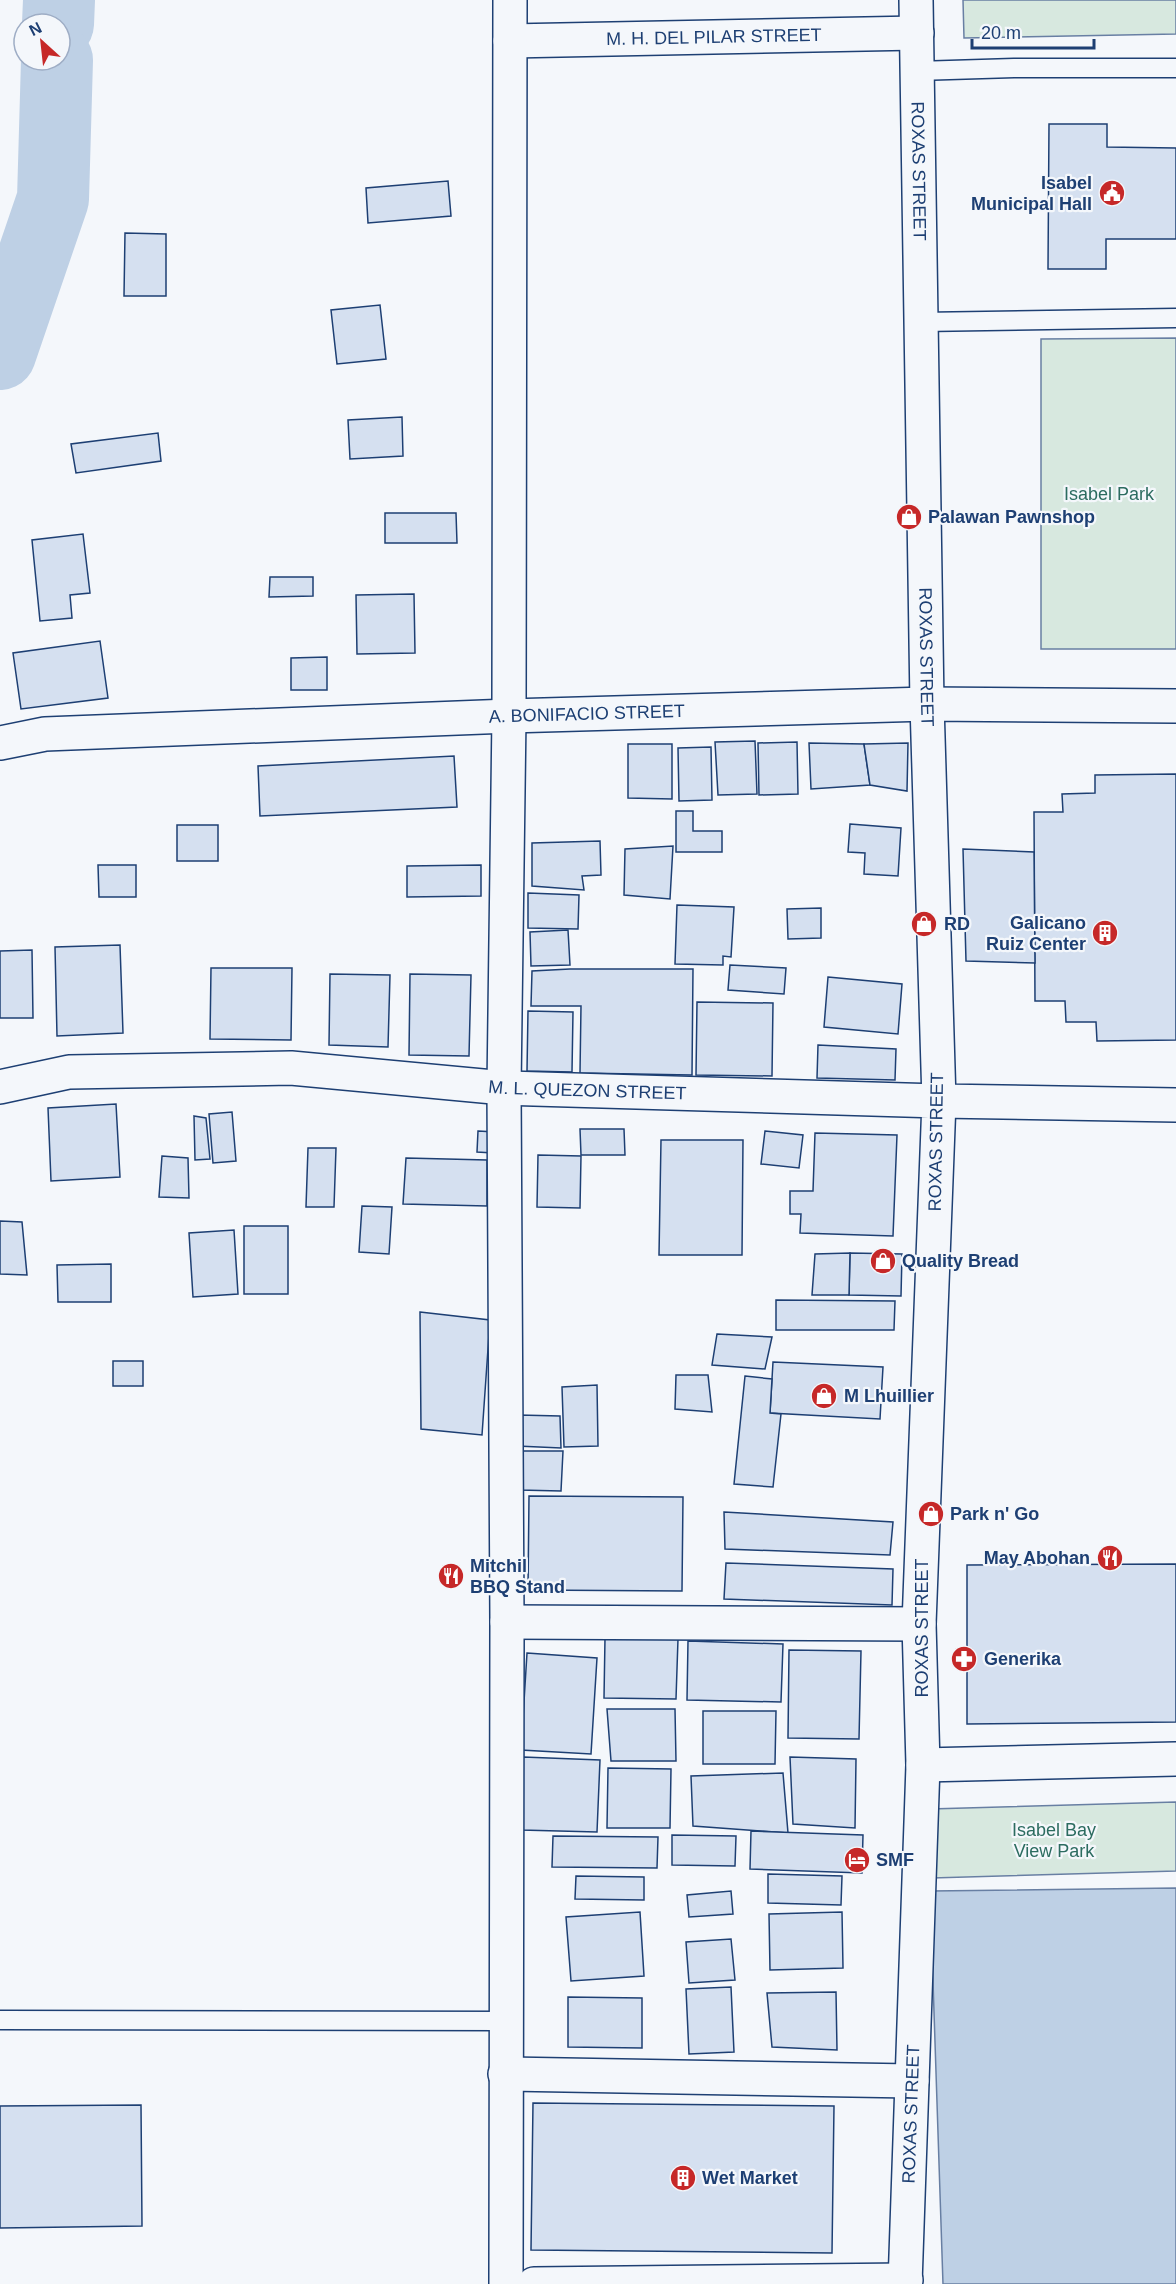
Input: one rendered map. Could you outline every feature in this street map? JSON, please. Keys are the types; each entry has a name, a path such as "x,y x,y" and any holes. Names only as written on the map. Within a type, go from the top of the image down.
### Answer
{"street":[{"path":"506,2284 507,1622 504,1088 508,716 510,0"},
{"name":"ROXAS STREET","path":"905,2282 923,1765 919,1624 939,1101 927,705 916,0"},
{"name":"M. H. DEL PILAR STREET","path":"510,41 917,33"},
{"name":"A. BONIFACIO STREET","path":"0,743 45,735 508,716 927,705 1176,706"},
{"name":"M. L. QUEZON STREET","path":"0,1088 69,1072 291,1068 504,1088 939,1101 1176,1105"},
{"path":"507,1622 919,1624"},
{"path":"923,1765 1176,1759"},
{"path":"505,2074 912,2080"},
{"path":"534,2284 905,2282"}],"lane":[{"path":"917,71 1014,68 1176,68"},
{"path":"921,322 1176,318"},
{"path":"0,2020 505,2021"}],"green space":[{"path":"963,0 1176,0 1176,34 964,38"},
{"name":"Isabel Park","path":"1176,338 1176,649 1041,649 1041,339"},
{"name":"Isabel Bay View Park","path":"1176,1802 1176,1871 932,1878 930,1809"}],"water":[{"path":"1176,1888 1176,2284 943,2284 930,1891"}],"building":[{"name":"Isabel Municipal Hall","path":"1049,124 1107,124 1107,147 1176,148 1176,239 1106,239 1106,269 1048,269"},
{"path":"448,181 451,216 368,223 366,188"},
{"path":"125,233 166,234 166,296 124,296"},
{"path":"380,305 386,359 337,364 331,310"},
{"path":"402,417 403,456 350,459 348,420"},
{"path":"158,433 161,461 76,473 71,444"},
{"path":"385,513 456,513 457,543 385,543"},
{"path":"83,534 90,593 70,595 72,618 40,621 32,540"},
{"path":"270,577 313,577 313,596 269,597"},
{"path":"414,594 415,653 357,654 356,595"},
{"path":"100,641 108,698 21,709 13,653"},
{"path":"327,657 327,690 291,690 291,658"},
{"path":"755,741 757,794 718,795 715,742"},
{"path":"797,742 798,794 759,795 758,743"},
{"path":"809,743 864,744 870,785 811,789"},
{"path":"908,743 907,791 870,785 864,744"},
{"path":"628,744 672,744 672,799 628,798"},
{"path":"711,747 712,800 679,801 678,748"},
{"path":"454,756 457,807 260,816 258,766"},
{"name":"Galicano Ruiz Center","path":"1176,774 1176,1040 1097,1041 1096,1022 1066,1022 1065,1001 1035,1001 1034,812 1063,812 1062,794 1095,793 1095,775"},
{"path":"676,811 693,811 693,831 722,831 722,852 676,852"},
{"path":"850,824 901,828 898,876 864,874 865,853 848,852"},
{"path":"177,825 218,825 218,861 177,861"},
{"path":"600,841 601,875 582,876 584,890 532,886 532,843"},
{"path":"673,846 670,899 624,895 625,849"},
{"path":"963,849 1034,852 1035,963 966,961"},
{"path":"98,865 136,865 136,897 99,897"},
{"path":"481,865 481,896 407,897 407,866"},
{"path":"528,893 579,895 578,929 528,928"},
{"path":"677,905 734,907 731,957 723,956 723,965 675,964"},
{"path":"821,908 821,938 788,939 787,909"},
{"path":"568,930 570,965 531,966 530,932"},
{"path":"120,945 123,1033 57,1036 55,947"},
{"path":"32,950 33,1018 0,1018 0,951"},
{"path":"730,965 786,968 784,994 728,990"},
{"path":"211,968 292,968 291,1040 210,1039"},
{"path":"693,969 692,1075 580,1073 581,1006 531,1006 532,971"},
{"path":"330,974 390,975 388,1047 329,1045"},
{"path":"410,974 471,975 469,1056 409,1055"},
{"path":"828,977 902,984 898,1034 824,1027"},
{"path":"697,1002 773,1003 772,1076 696,1075"},
{"path":"528,1011 573,1012 572,1072 527,1071"},
{"path":"818,1045 896,1049 895,1080 817,1078"},
{"path":"116,1104 120,1177 51,1181 48,1108"},
{"path":"232,1112 236,1161 213,1163 209,1114"},
{"path":"194,1116 206,1118 210,1159 195,1160"},
{"path":"580,1129 624,1129 625,1155 581,1155"},
{"path":"478,1131 495,1132 493,1153 477,1152"},
{"path":"765,1131 803,1135 799,1168 761,1164"},
{"path":"815,1133 897,1135 893,1236 800,1233 801,1214 790,1214 790,1191 813,1191"},
{"path":"661,1140 743,1140 742,1255 659,1255"},
{"path":"308,1148 336,1148 334,1207 306,1207"},
{"path":"538,1155 581,1156 580,1208 537,1207"},
{"path":"162,1156 188,1158 189,1198 159,1197"},
{"path":"406,1158 487,1160 487,1206 403,1204"},
{"path":"362,1206 392,1207 389,1254 359,1252"},
{"path":"0,1221 22,1222 27,1275 0,1274"},
{"path":"244,1226 288,1226 288,1294 244,1294"},
{"path":"234,1230 238,1294 193,1297 189,1233"},
{"path":"850,1253 902,1254 901,1296 849,1295"},
{"path":"850,1253 849,1295 812,1295 815,1254"},
{"path":"111,1264 111,1302 58,1302 57,1265"},
{"path":"776,1300 895,1301 894,1330 776,1330"},
{"path":"420,1312 490,1320 482,1435 421,1429"},
{"path":"717,1334 772,1337 765,1369 712,1365"},
{"path":"113,1361 143,1361 143,1386 113,1386"},
{"path":"773,1362 883,1367 880,1419 770,1413"},
{"path":"676,1375 708,1375 712,1412 675,1409"},
{"path":"745,1376 772,1379 770,1413 781,1414 773,1487 734,1484"},
{"path":"597,1385 598,1446 564,1447 562,1387"},
{"path":"518,1415 560,1416 561,1448 517,1446"},
{"path":"520,1451 563,1451 561,1491 519,1490"},
{"path":"529,1496 683,1497 682,1591 528,1590"},
{"path":"724,1512 893,1522 890,1555 725,1549"},
{"path":"726,1563 893,1569 892,1605 724,1599"},
{"path":"1176,1564 1176,1722 967,1724 967,1565"},
{"path":"605,1638 678,1639 676,1699 604,1698"},
{"path":"688,1641 783,1644 781,1702 687,1700"},
{"path":"789,1650 861,1651 859,1739 788,1738"},
{"path":"527,1653 597,1658 591,1754 521,1750"},
{"path":"607,1709 675,1709 676,1761 611,1761"},
{"path":"703,1711 776,1711 775,1764 703,1764"},
{"path":"523,1757 600,1760 597,1832 521,1830"},
{"path":"790,1757 856,1759 855,1828 793,1824"},
{"path":"608,1768 671,1769 670,1828 607,1828"},
{"path":"783,1773 788,1833 693,1826 691,1776"},
{"path":"751,1831 863,1835 862,1873 750,1869"},
{"path":"672,1835 736,1836 735,1866 672,1865"},
{"path":"553,1836 658,1837 657,1868 552,1867"},
{"path":"768,1874 842,1876 841,1905 768,1903"},
{"path":"576,1876 644,1877 644,1900 575,1899"},
{"path":"731,1891 733,1914 689,1917 687,1895"},
{"path":"640,1912 644,1976 571,1981 566,1917"},
{"path":"842,1912 843,1968 770,1970 769,1914"},
{"path":"731,1939 735,1980 689,1983 686,1942"},
{"path":"731,1987 734,2052 689,2054 686,1989"},
{"path":"836,1992 837,2050 772,2047 767,1993"},
{"path":"568,1997 642,1998 642,2048 568,2047"},
{"name":"Wet Market","path":"533,2103 834,2106 832,2253 531,2250"},
{"path":"141,2105 142,2226 0,2228 0,2106"}],"waterway":[{"path":"58,12 59,0"},
{"path":"0,354 53,199 57,72"}],"place":[{"name":"Isabel Municipal Hall","path":"1112,193"},
{"name":"Palawan Pawnshop","path":"909,517"},
{"name":"RD","path":"924,924"},
{"name":"Galicano Ruiz Center","path":"1105,933"},
{"name":"Quality Bread","path":"883,1261"},
{"name":"M Lhuillier","path":"824,1396"},
{"name":"Park n' Go","path":"931,1514"},
{"name":"May Abohan","path":"1110,1558"},
{"name":"Mitchil BBQ Stand","path":"451,1576"},
{"name":"Generika","path":"964,1659"},
{"name":"SMF","path":"857,1860"},
{"name":"Wet Market","path":"683,2178"}]}
